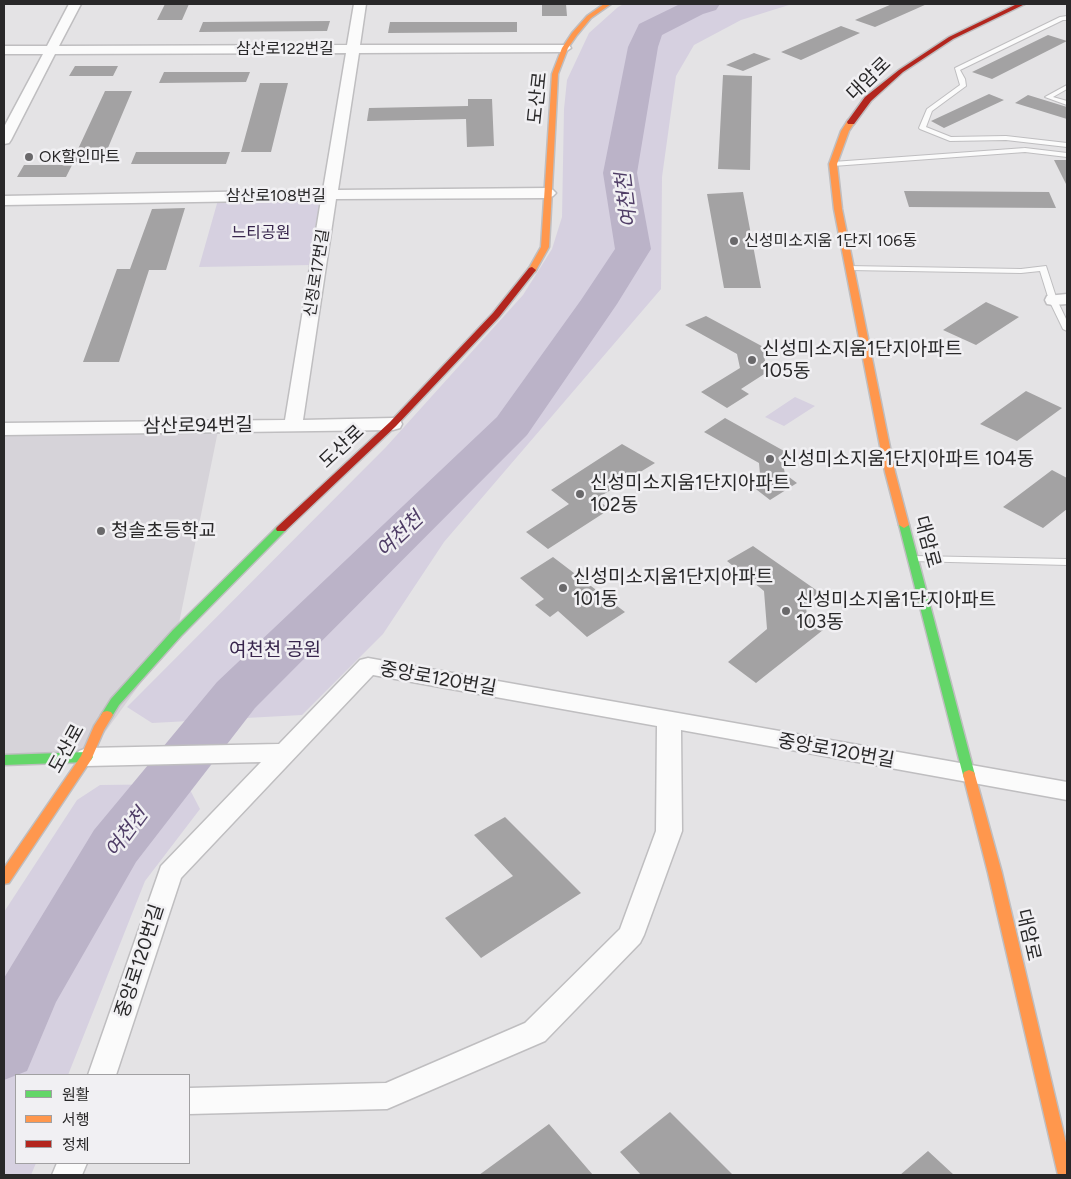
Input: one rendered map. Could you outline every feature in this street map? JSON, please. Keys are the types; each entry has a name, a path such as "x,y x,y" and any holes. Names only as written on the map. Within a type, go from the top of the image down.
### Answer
{"street":[{"path":"4,140 75,4"},
{"name":"신정로17번길","path":"293,425 360,4"},
{"name":"도산로","path":"4,879 87,757 98,729 115,702 167,643 290,520 393,424 496,315 532,270 545,247 555,74 574,34 590,17 608,4"},
{"name":"대암로","path":"1022,4 951,38 901,70 868,99 846,131 833,164 838,209 890,472 1053,1098 1066,1175"},
{"name":"삼산로122번길","path":"4,50 566,48"},
{"name":"삼산로108번길","path":"4,200 548,193"},
{"name":"삼산로94번길","path":"4,429 393,424"},
{"name":"중앙로120번길","path":"102,1074 170,873 368,666 1067,791"},
{"path":"190,1100 387,1096 535,1032 631,935 670,831 669,721"},
{"path":"4,760 285,753"}],"lane":[{"path":"1067,18 1062,18 957,69 963,86 929,110 922,128 950,139 1006,138 1067,145"},
{"path":"1067,87 1048,98 1067,103"},
{"path":"833,164 1024,150 1067,155"},
{"path":"850,268 1021,271 1043,268 1060,300 1067,329"},
{"path":"913,559 1067,562"}],"shaded area":[{"name":"청솔초등학교","path":"219,426 177,633 87,757 4,760 4,429"}],"green space":[{"name":"여천천 공원","path":"624,4 792,4 741,20 694,45 676,76 662,177 661,289 444,542 383,634 302,715 152,723 127,707 386,447 523,295 552,249 562,217 564,109 567,80 589,33 618,7"},
{"name":"느티공원","path":"323,199 312,265 199,267 218,200"},
{"path":"795,397 815,406 784,426 765,417"},
{"path":"187,784 200,809 145,881 68,1074 15,1074 15,1164 36,1164 31,1175 4,1175 4,912 77,800 100,785"}],"building":[{"path":"165,4 189,4 182,20 157,20"},
{"path":"542,4 566,4 567,16 542,16"},
{"path":"892,4 927,4 875,27 855,20"},
{"path":"330,21 327,31 199,32 203,22"},
{"path":"390,22 517,22 517,32 388,33"},
{"path":"841,26 860,33 801,60 781,52"},
{"path":"1048,35 1067,41 992,79 972,72"},
{"path":"754,53 771,59 743,71 726,65"},
{"path":"75,66 118,66 113,76 69,76"},
{"path":"164,72 250,72 246,82 159,83"},
{"path":"723,75 752,76 750,170 718,169"},
{"path":"260,83 288,83 271,152 241,152"},
{"path":"105,91 132,91 102,162 72,162"},
{"path":"989,94 1004,100 944,128 931,121"},
{"path":"1028,95 1067,107 1067,119 1015,103"},
{"path":"468,99 492,99 494,146 467,147 466,119 367,121 369,108 468,106"},
{"path":"136,152 230,152 226,164 131,164"},
{"path":"1054,160 1067,160 1067,186"},
{"path":"24,165 72,165 66,177 17,177"},
{"path":"904,191 1049,192 1056,208 909,207"},
{"name":"신성미소지움 1단지 106동","path":"743,192 761,288 724,288 707,194"},
{"path":"185,208 166,270 149,270 119,362 83,362 117,269 130,269 152,209"},
{"path":"986,302 1019,317 976,345 943,330"},
{"name":"신성미소지움1단지아파트 105동","path":"706,316 769,350 764,356 766,365 772,369 741,389 749,394 727,408 701,392 740,368 737,354 685,325"},
{"path":"1026,391 1062,408 1017,441 980,424"},
{"name":"신성미소지움1단지아파트 104동","path":"725,418 793,456 783,464 785,474 797,483 770,500 748,483 760,474 759,463 704,432"},
{"name":"신성미소지움1단지아파트 102동","path":"622,444 655,463 596,499 610,509 548,549 526,532 569,504 551,490"},
{"path":"1052,470 1067,478 1067,509 1043,528 1003,507"},
{"name":"신성미소지움1단지아파트 103동","path":"753,546 819,592 806,607 807,616 823,630 756,683 728,662 767,629 764,591 727,561"},
{"name":"신성미소지움1단지아파트 101동","path":"553,557 625,612 587,637 558,611 550,617 535,605 544,599 520,578"},
{"path":"505,817 581,893 481,958 445,918 513,876 474,835"},
{"path":"670,1112 733,1175 641,1175 620,1152"},
{"path":"549,1124 593,1175 479,1175"},
{"path":"928,1151 954,1175 900,1175"}],"waterway":[{"name":"여천천","path":"4,1051 28,993 115,846 236,695 512,426 598,304 633,249 620,173 643,47 649,30 693,8 706,4"}],"traffic: fast":[{"path":"904,525 969,775"},
{"path":"107,715 115,702 177,633 281,529"},
{"path":"4,760 87,757"}],"traffic: slow":[{"path":"532,270 545,247 555,74 565,48 574,34 589,17 608,4"},
{"path":"851,122 845,131 833,164 838,209 890,472 904,525"},
{"path":"4,879 87,757 98,729 107,715"},
{"path":"969,775 995,873 1066,1175"}],"traffic: jam":[{"path":"851,122 868,99 901,71 951,38 1022,4"},
{"path":"281,529 393,424 496,315 532,270"}],"place":[{"name":"OK할인마트","path":"29,157"},
{"name":"신성미소지움 1단지 106동","path":"734,241"},
{"name":"신성미소지움1단지아파트 105동","path":"752,360"},
{"name":"신성미소지움1단지아파트 104동","path":"770,459"},
{"name":"신성미소지움1단지아파트 102동","path":"580,494"},
{"name":"청솔초등학교","path":"101,531"},
{"name":"신성미소지움1단지아파트 101동","path":"563,588"},
{"name":"신성미소지움1단지아파트 103동","path":"786,611"}]}
